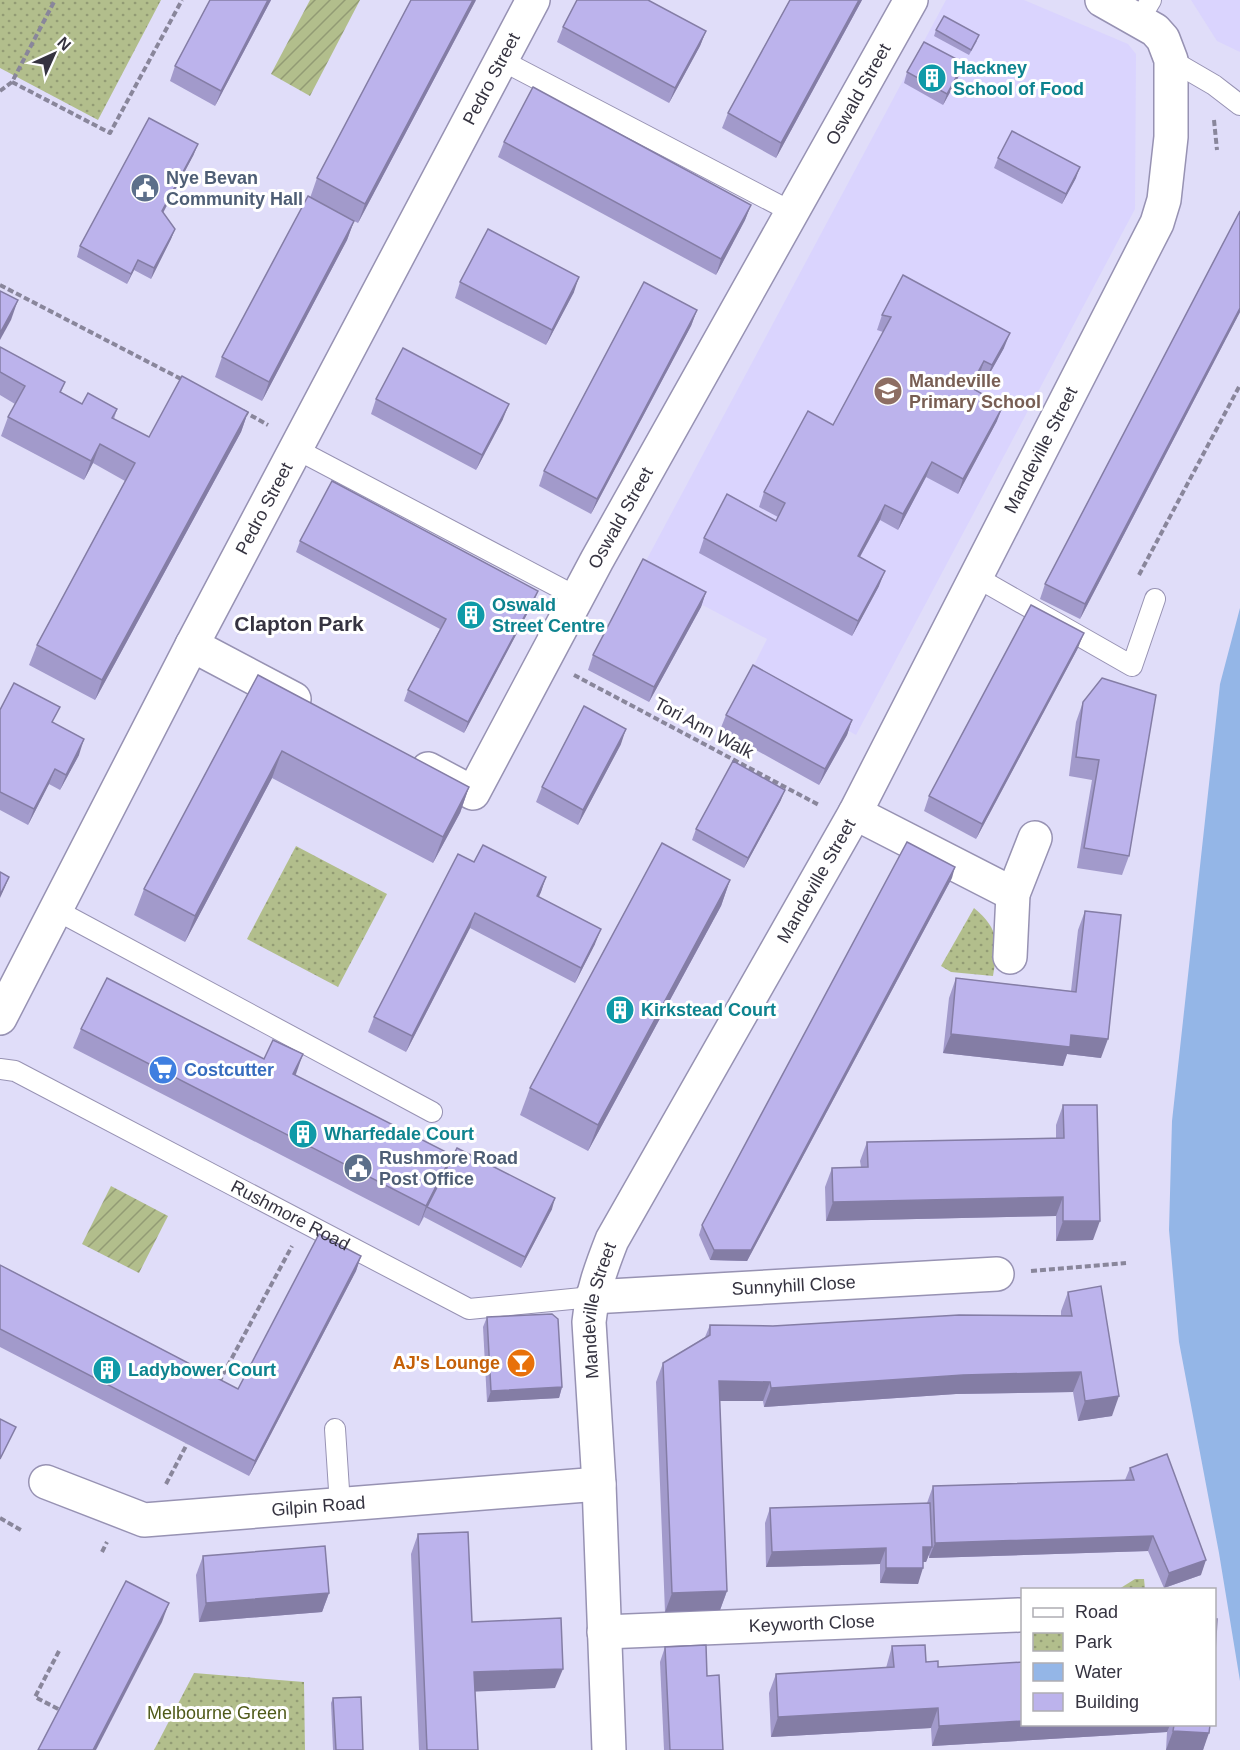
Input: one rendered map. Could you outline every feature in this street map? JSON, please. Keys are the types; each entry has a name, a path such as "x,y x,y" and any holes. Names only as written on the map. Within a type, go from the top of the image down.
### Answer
{"street":[{"name":"Pedro Street","path":"0,1018 192,645 533,0"},
{"name":"Oswald Street","path":"400,755 473,793 577,597 911,0"},
{"path":"1105,1 1156,30"},
{"name":"Mandeville Street","path":"609,1750 599,1484 589,1322 598,1274 612,1240 852,817 1157,223 1164,200 1171,137 1156,30"},
{"path":"192,645 317,711"},
{"path":"852,817 1013,894"},
{"path":"1010,957 1013,894 1035,838"},
{"name":"Sunnyhill Close","path":"592,1297 997,1274"},
{"name":"Gilpin Road","path":"46,1482 144,1520 599,1484"},
{"name":"Keyworth Close","path":"604,1632 1019,1615"}],"lane":[{"path":"1156,30 1214,85 1240,105"},
{"path":"501,60 792,212"},
{"path":"298,445 577,597"},
{"path":"976,577 1132,666 1155,599"},
{"path":"56,910 432,1112"},
{"name":"Rushmore Road","path":"0,1069 15,1071 469,1309 592,1297"},
{"path":"335,1429 340,1505"}],"path":[{"path":"0,91 12,82 55,0"},
{"path":"12,82 111,133 182,0"},
{"path":"1214,118 1217,150"},
{"path":"0,285 189,382"},
{"path":"1155,599 1133,587 1240,385"},
{"path":"240,409 298,445"},
{"name":"Tori Ann Walk","path":"545,658 852,817"},
{"path":"219,1384 305,1223"},
{"path":"997,1274 1126,1263"},
{"path":"0,1518 21,1530"},
{"path":"59,1650 35,1697 62,1711"}],"shaded area":[{"name":"Mandeville Primary School","path":"946,0 1024,0 1128,44 1136,54 1135,209 856,735 749,675 767,639 640,572"},
{"path":"1191,0 1240,0 1240,52 1217,41"}],"green space":[{"path":"0,0 161,0 98,120 0,68"},
{"path":"310,0 360,0 310,96 271,74"},
{"path":"296,846 387,894 338,987 247,939"},
{"path":"974,908 989,923 995,938 996,955 993,976 951,972 941,966"},
{"path":"111,1186 168,1216 139,1273 82,1244"},
{"path":"1135,1579 1144,1579 1145,1588 1121,1588"},
{"name":"Melbourne Green","path":"194,1673 304,1682 305,1750 154,1750"}],"water":[{"path":"1240,608 1240,1681 1219,1553 1179,1342 1169,1230 1172,1121 1220,684"}],"building":[{"path":"210,0 268,0 221,91 175,66"},
{"path":"411,0 473,0 365,204 317,178"},
{"path":"577,0 648,0 706,31 675,88 563,27"},
{"path":"790,0 859,0 781,143 728,113"},
{"path":"944,16 979,35 971,50 936,30"},
{"name":"Hackney School of Food","path":"924,42 964,63 947,94 907,72"},
{"path":"533,87 751,205 721,259 504,142"},
{"name":"Nye Bevan Community Hall","path":"149,118 198,144 162,211 175,229 154,268 138,260 131,274 80,246"},
{"path":"1012,131 1080,167 1066,194 998,158"},
{"path":"308,196 354,221 269,382 222,357"},
{"path":"1240,211 1240,308 1085,604 1045,584"},
{"path":"488,229 579,277 552,330 460,282"},
{"path":"903,275 1010,333 992,365 984,361 970,387 1003,406 963,479 932,462 903,514 885,505 858,556 885,571 858,621 704,538 727,494 776,521 785,503 764,492 808,411 833,425 891,317 882,315"},
{"path":"644,282 697,310 597,499 544,471"},
{"path":"0,291 18,300 0,333"},
{"path":"0,347 65,382 60,392 82,404 88,393 117,409 112,418 149,437 182,376 248,412 102,680 37,645 135,463 100,444 91,461 8,417 25,386 0,372"},
{"path":"403,348 509,404 482,455 376,399"},
{"name":"Oswald Street Centre","path":"332,481 538,591 468,722 408,690 446,619 300,541"},
{"path":"643,559 706,592 654,687 593,655"},
{"path":"1031,605 1084,633 982,824 929,796"},
{"path":"753,665 852,720 825,769 726,715"},
{"path":"258,675 469,787 443,837 282,751 195,916 144,889"},
{"path":"1102,678 1156,695 1129,856 1084,848 1099,760 1076,757 1083,702"},
{"path":"14,683 60,707 52,722 84,739 66,775 55,769 34,809 0,792 0,710"},
{"path":"584,706 626,729 583,810 542,787"},
{"path":"733,761 785,790 748,858 696,829"},
{"path":"907,842 955,867 751,1250 714,1250 702,1225"},
{"name":"Kirkstead Court","path":"662,843 730,880 598,1125 530,1088"},
{"path":"483,845 546,877 537,896 601,929 581,968 475,913 412,1036 374,1017 458,854 474,862"},
{"path":"0,872 9,877 0,895"},
{"path":"1085,911 1121,915 1108,1039 1071,1035 1070,1047 951,1034 956,978 1076,992"},
{"name":"Wharfedale Court","path":"107,978 264,1059 273,1040 303,1054 293,1074 452,1155 426,1206 81,1029"},
{"path":"1063,1105 1097,1105 1100,1221 1063,1221 1063,1197 833,1202 832,1168 868,1167 867,1142 1064,1138"},
{"path":"457,1148 555,1198 525,1257 427,1207"},
{"name":"Ladybower Court","path":"319,1234 361,1256 255,1461 0,1329 0,1265 238,1389"},
{"path":"1101,1286 1119,1396 1085,1401 1081,1372 963,1375 771,1388 770,1382 719,1381 727,1591 672,1593 663,1363 710,1335 710,1325 773,1326 959,1315 1072,1316 1068,1292"},
{"name":"AJ's Lounge","path":"552,1314 558,1319 562,1387 491,1391 487,1317"},
{"path":"0,1419 16,1427 0,1459"},
{"path":"1167,1454 1206,1560 1169,1573 1153,1536 935,1543 933,1486 1134,1480 1130,1468"},
{"path":"930,1503 932,1547 923,1547 923,1568 886,1568 886,1548 772,1552 770,1508"},
{"path":"468,1532 472,1622 561,1618 563,1669 474,1672 478,1750 427,1750 418,1534"},
{"path":"325,1546 329,1593 206,1603 203,1556"},
{"path":"126,1581 169,1603 93,1750 38,1750"},
{"path":"706,1645 707,1676 719,1675 723,1750 670,1750 665,1647"},
{"path":"925,1645 926,1662 938,1661 938,1667 1021,1662 1021,1721 939,1726 938,1708 778,1717 776,1674 894,1667 892,1646"},
{"path":"361,1697 363,1750 336,1750 333,1698"},
{"path":"1174,1726 1210,1726 1209,1733 1173,1731"}],"place":[{"name":"Hackney School of Food","path":"932,78"},
{"name":"Nye Bevan Community Hall","path":"145,188"},
{"name":"Mandeville Primary School","path":"888,391"},
{"name":"Oswald Street Centre","path":"471,615"},
{"name":"Kirkstead Court","path":"620,1010"},
{"name":"Costcutter","path":"163,1070"},
{"name":"Wharfedale Court","path":"303,1134"},
{"name":"Rushmore Road Post Office","path":"358,1168"},
{"name":"AJ's Lounge","path":"521,1363"},
{"name":"Ladybower Court","path":"107,1370"}],"district":[{"name":"Clapton Park","path":"299,623"}]}
